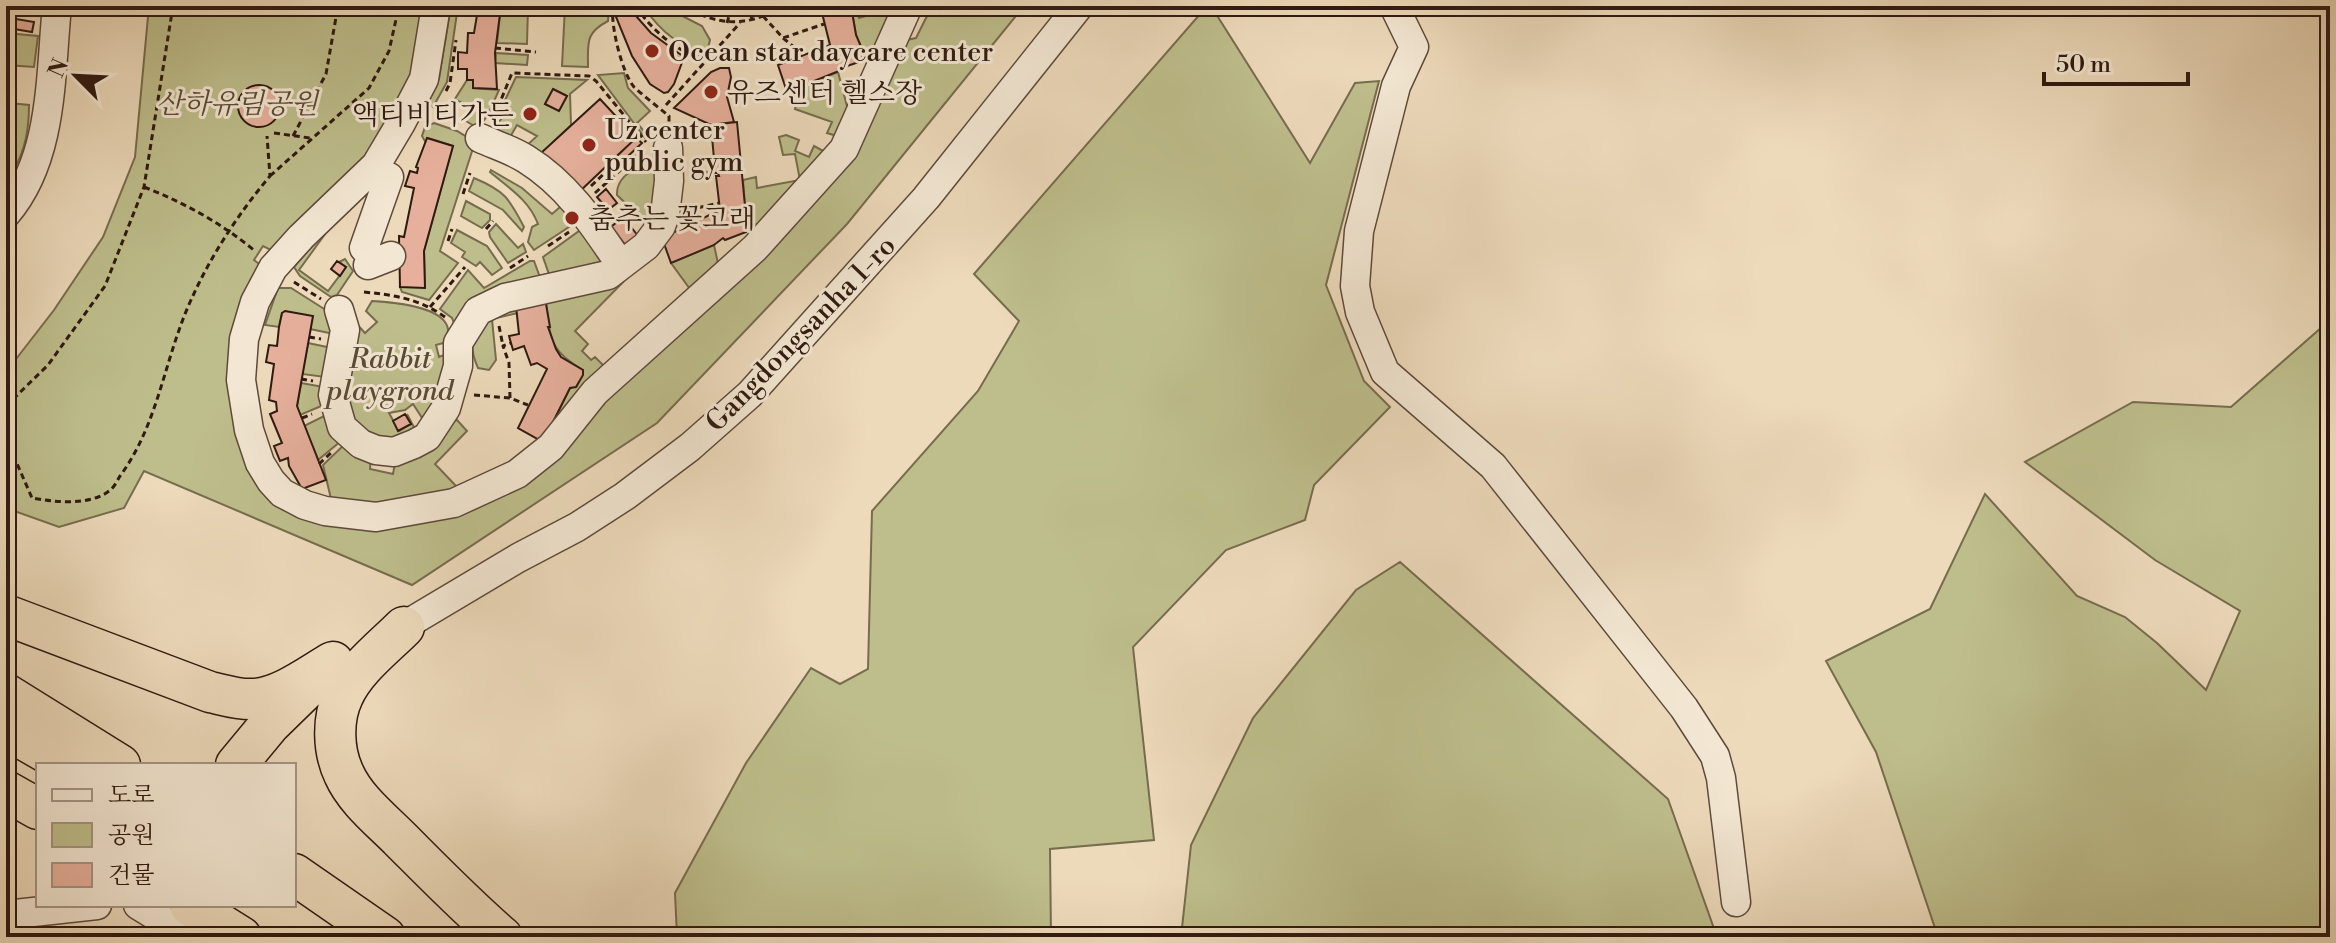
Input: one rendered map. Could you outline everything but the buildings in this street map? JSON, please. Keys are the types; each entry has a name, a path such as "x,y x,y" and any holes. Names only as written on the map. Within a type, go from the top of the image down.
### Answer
{"highway":[{"path":"6,615 210,692 234,697 253,699 271,695 333,662"},
{"path":"404,627 357,674 343,696 337,715 338,755 344,775 362,801 502,937"},
{"path":"238,763 270,724 333,662"},
{"path":"6,694 117,763"},
{"path":"6,729 65,763"},
{"path":"6,791 36,808"},
{"path":"296,875 385,937"},
{"path":"296,904 349,937"},
{"path":"193,907 241,937"}],"street":[{"path":"6,214 28,181 40,148 57,6"},
{"path":"371,265 391,173 413,99 424,79 436,6"},
{"path":"391,173 301,237 263,283 244,339 241,380 249,430 260,463 282,493 325,511 376,517 454,503 517,474 551,447 595,392 755,248 844,149 908,6"},
{"name":"Gangdongsanha 1-ro","path":"333,662 404,627 625,496 690,447 750,394 926,198 1079,6"},
{"path":"1394,6 1414,47 1396,86 1359,231 1355,286 1360,312 1385,372 1493,466 1684,708 1715,756 1721,778 1736,902"},
{"path":"480,138 519,141 534,165 568,192 620,264"},
{"path":"339,310 345,330 333,395 342,427 350,436 376,450 394,452 414,444 427,437 446,408 458,366 458,343 478,311 505,298 608,275 646,246 665,215 669,181 668,148"},
{"path":"6,915 79,907"},
{"path":"141,907 190,937"}],"path":[{"path":"6,406 48,365 105,286 144,187 173,6"},
{"path":"293,136 326,74 338,6"},
{"path":"6,426 15,459 32,498 62,504 109,491 130,463 149,428 167,362 206,268 247,203 270,176 369,88 389,51 399,6"},
{"path":"613,6 610,22 631,84 669,116 668,148"},
{"path":"636,6 659,33 688,53 708,57"},
{"path":"682,6 727,23 740,23 763,16 769,6"},
{"path":"727,23 732,6"},
{"path":"749,6 752,20"},
{"path":"763,16 805,56"},
{"path":"666,105 740,23"},
{"path":"783,38 824,24"},
{"path":"495,48 536,52"},
{"path":"413,99 480,138 494,117 512,73 589,76 648,145 579,209"},
{"path":"442,116 449,103 452,105"},
{"path":"270,176 267,138 276,133 312,138"},
{"path":"548,246 610,168"},
{"path":"463,194 470,173"},
{"path":"144,187 184,203 230,230 258,253"},
{"path":"665,215 719,203"},
{"path":"486,229 493,221"},
{"path":"448,241 452,229"},
{"path":"510,268 528,256"},
{"path":"371,265 391,294 430,307 447,319 458,343"},
{"path":"430,307 465,267"},
{"path":"507,320 499,322 509,363 510,398"},
{"path":"503,346 511,343"},
{"path":"450,393 510,398 528,405"}],"green space":[{"name":"산하유림공원","path":"149,6 426,6 415,77 372,157 275,252 263,246 254,260 263,267 238,322 274,500 456,514 749,269 897,42 916,38 930,10 936,6 1024,6 847,224 657,423 412,585 144,471 124,508 59,527 6,508 6,372 54,310 103,237 135,157"},
{"path":"451,6 458,6 447,82 433,107 426,102 439,79"},
{"path":"501,6 528,7 527,44 497,43"},
{"path":"565,6 609,6 608,21 595,30 589,40 588,67 562,66"},
{"path":"643,6 663,6 702,26 710,40 707,52 688,47 670,36"},
{"path":"851,6 855,6 859,18 890,9 889,6 899,6 880,51 865,56 856,35"},
{"path":"1207,6 1211,6 1310,163 1355,83 1379,81 1326,285 1364,381 1390,407 1314,485 1305,520 1226,550 1133,647 1154,840 1050,849 1051,937 677,937 675,893 746,763 811,668 840,684 868,669 872,511 978,391 1019,321 974,274"},
{"path":"6,33 38,36 34,67 6,65"},
{"path":"496,53 528,55 527,65 495,63"},
{"path":"838,72 848,110 837,136 827,133 832,122 795,109 800,87"},
{"path":"624,73 628,88 650,111 637,123 648,136 645,138 598,75"},
{"path":"516,77 587,80 570,94 571,125 542,153 525,147 537,136 517,125 506,144 488,136 502,118 498,115","holes":["553,89 567,96 559,111 545,104"]},
{"path":"467,80 473,80 473,88 499,90 488,115 478,128 464,120 471,108 455,99"},
{"path":"6,105 29,105 29,116 24,146 6,184"},
{"path":"434,123 457,131 475,142 440,251 458,263 429,300 402,292 400,287 425,287 424,251 453,146 428,138 426,143 422,136 425,127"},
{"path":"786,135 799,140 795,151 809,157 814,146 829,154 765,223 752,225 745,206 743,180 756,177 757,188 800,180 795,154 783,155 779,137"},
{"path":"649,160 658,161 663,202 647,224 617,195 623,178"},
{"path":"491,170 522,188 552,214 566,202 581,219 534,250 528,242 532,227 538,224 534,216 524,201"},
{"path":"474,178 505,196 524,227 522,231 503,210 469,191"},
{"path":"466,201 490,214 490,220 482,228 461,216"},
{"path":"336,219 299,270 328,291 346,267 339,262 345,259 353,271 337,295 331,297 300,276 294,267"},
{"path":"496,224 518,248 523,244 526,252 508,263 490,237 489,232"},
{"path":"586,226 607,257 603,266 550,277 543,257"},
{"path":"457,230 487,246 502,268 492,275 480,262 476,266 462,257 465,252 451,243"},
{"path":"714,245 719,268 690,289 671,263"},
{"path":"534,261 541,280 457,331 452,318 440,309 468,270 484,288"},
{"path":"632,273 575,331 588,344 582,351 591,360 595,357 606,368 543,442 570,388 577,386 583,370 556,348 550,332 545,298"},
{"path":"278,288 291,288 329,312 334,334 310,329 284,313 279,327 265,325"},
{"name":"Rabbit playgrond","path":"372,301 415,307 437,315 448,329 447,342 436,345 439,357 452,352 426,424 413,404 405,410 389,413 399,431 410,424 407,414 416,431 382,444 360,436 344,410 355,322 365,333 377,322 366,311"},
{"path":"516,306 518,313 492,319 496,360 489,370 478,368 472,344 478,326 493,313"},
{"path":"2330,320 2330,937 1938,937 1876,752 1826,661 1930,609 1985,494 2077,596 2125,617 2206,690 2240,611 2155,560 2025,462 2133,402 2231,407"},
{"path":"308,343 332,348 325,377 302,374"},
{"path":"301,383 324,387 326,404 300,415 297,406"},
{"path":"328,414 341,441 318,460 304,426"},
{"path":"457,420 467,431 435,464 458,488 396,504 332,503 323,465 347,442 371,454 370,469 393,474 396,458 418,458 422,445 432,433 444,424"},
{"path":"1400,562 1668,799 1717,937 1181,937 1191,845 1253,718 1356,590"}],"place":[{"name":"Ocean star daycare center","path":"652,51"},
{"name":"유즈센터 헬스장","path":"711,92"},
{"name":"액티비티가든","path":"530,114"},
{"name":"Uz center public gym","path":"589,145"},
{"name":"춤추는 꽃고래","path":"572,218"}]}
